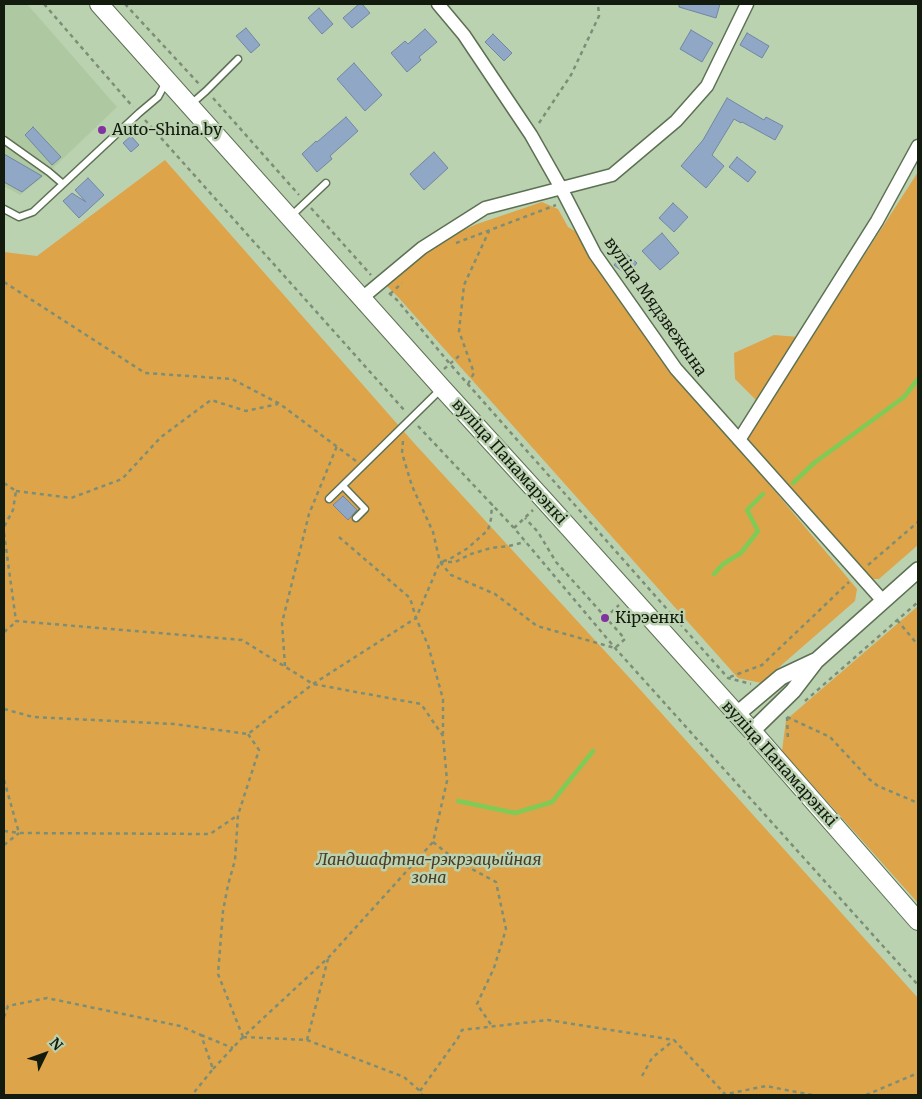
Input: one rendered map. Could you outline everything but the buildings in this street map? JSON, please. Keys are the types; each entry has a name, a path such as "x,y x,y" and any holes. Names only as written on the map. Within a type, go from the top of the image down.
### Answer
{"main road":[{"name":"вуліца Панамарэнкі","path":"105,8 189,106 752,731 918,921"}],"street":[{"name":"вуліца Мядзвежына","path":"438,4 464,35 531,135 595,254 676,369 883,601"},
{"path":"362,298 422,248 485,208 612,174 676,121 707,86 746,4"},
{"path":"739,440 877,221 918,146"},
{"path":"752,731 793,691 816,661 918,570"},
{"path":"736,715 781,677 816,661"}],"lane":[{"path":"189,106 238,58"},
{"path":"4,209 19,217 33,212 158,97 167,80"},
{"path":"4,140 63,184"},
{"path":"289,218 326,183"},
{"path":"329,499 442,388"},
{"path":"343,486 365,510 356,518"}],"path":[{"path":"44,4 412,418 492,504 615,648 918,985"},
{"path":"125,4 206,91 379,284 397,300 467,384 728,678 755,685"},
{"path":"531,135 571,75 599,16 598,4"},
{"path":"451,245 568,201"},
{"path":"467,384 474,373 459,331 464,285 489,231"},
{"path":"390,294 405,281"},
{"path":"4,282 145,372 232,379 280,404 363,466"},
{"path":"4,483 16,491 71,498 122,479 161,437 210,400 246,411 280,404"},
{"path":"404,425 402,453 412,486 433,532 440,562 451,575 495,594 537,626 615,648"},
{"path":"284,666 282,623 309,514 336,446"},
{"path":"4,526 13,510 16,491"},
{"path":"440,562 448,560 468,548 488,530 492,504"},
{"path":"525,518 538,532 556,562 624,639 615,648"},
{"path":"728,678 762,665 858,574 918,522"},
{"path":"4,533 16,621"},
{"path":"192,1095 243,1036 328,957 433,842 448,781 443,736 443,699 428,645 416,618 410,598 339,537"},
{"path":"440,562 455,562 471,554 491,548 525,542"},
{"path":"4,709 33,717 174,724 248,734 313,684 416,618 440,562"},
{"path":"801,704 918,602"},
{"path":"896,620 918,645"},
{"path":"4,632 16,621 242,640 313,684 421,704 443,736"},
{"path":"788,741 787,717 830,737 869,780 878,786 918,803"},
{"path":"243,1036 218,974 223,911 235,860 238,815 259,750 248,734"},
{"path":"4,780 19,833"},
{"path":"4,831 19,833 210,834 238,815"},
{"path":"4,845 19,833"},
{"path":"433,842 457,861 496,882 506,929 494,968 476,1004 492,1026"},
{"path":"307,1040 328,957"},
{"path":"4,1004 8,1006 46,998 180,1026 233,1048"},
{"path":"4,1017 8,1006"},
{"path":"420,1091 462,1030 548,1020 674,1040 724,1094 766,1086 812,1095"},
{"path":"201,1035 213,1070"},
{"path":"243,1036 307,1040 404,1077 422,1095"},
{"path":"642,1076 652,1058 674,1040"},
{"path":"866,1095 918,1073"}],"shaded area":[{"path":"4,4 27,4 117,107 49,172 20,195 4,186"}],"green space":[{"name":"Ландшафтна-рэкрэацыйная зона","path":"165,160 414,443 636,685 918,998 918,1095 4,1095 4,252 37,256"},
{"path":"918,172 918,545 879,579 867,579 746,440 765,409 735,379 734,353 774,335 811,338"},
{"path":"542,202 558,209 568,227 580,234 674,371 857,589 855,601 761,683 738,678 386,285 427,249 444,239 477,224"},
{"path":"918,606 918,903 782,751 786,720"}],"waterway":[{"path":"793,483 814,463 904,397 918,379"},
{"path":"714,574 723,564 741,553 758,531 747,510 763,494"},
{"path":"458,801 515,813 552,802 593,751"}],"place":[{"name":"Auto-Shina.by","path":"102,130"},
{"name":"Кірэенкі","path":"605,618"}]}
